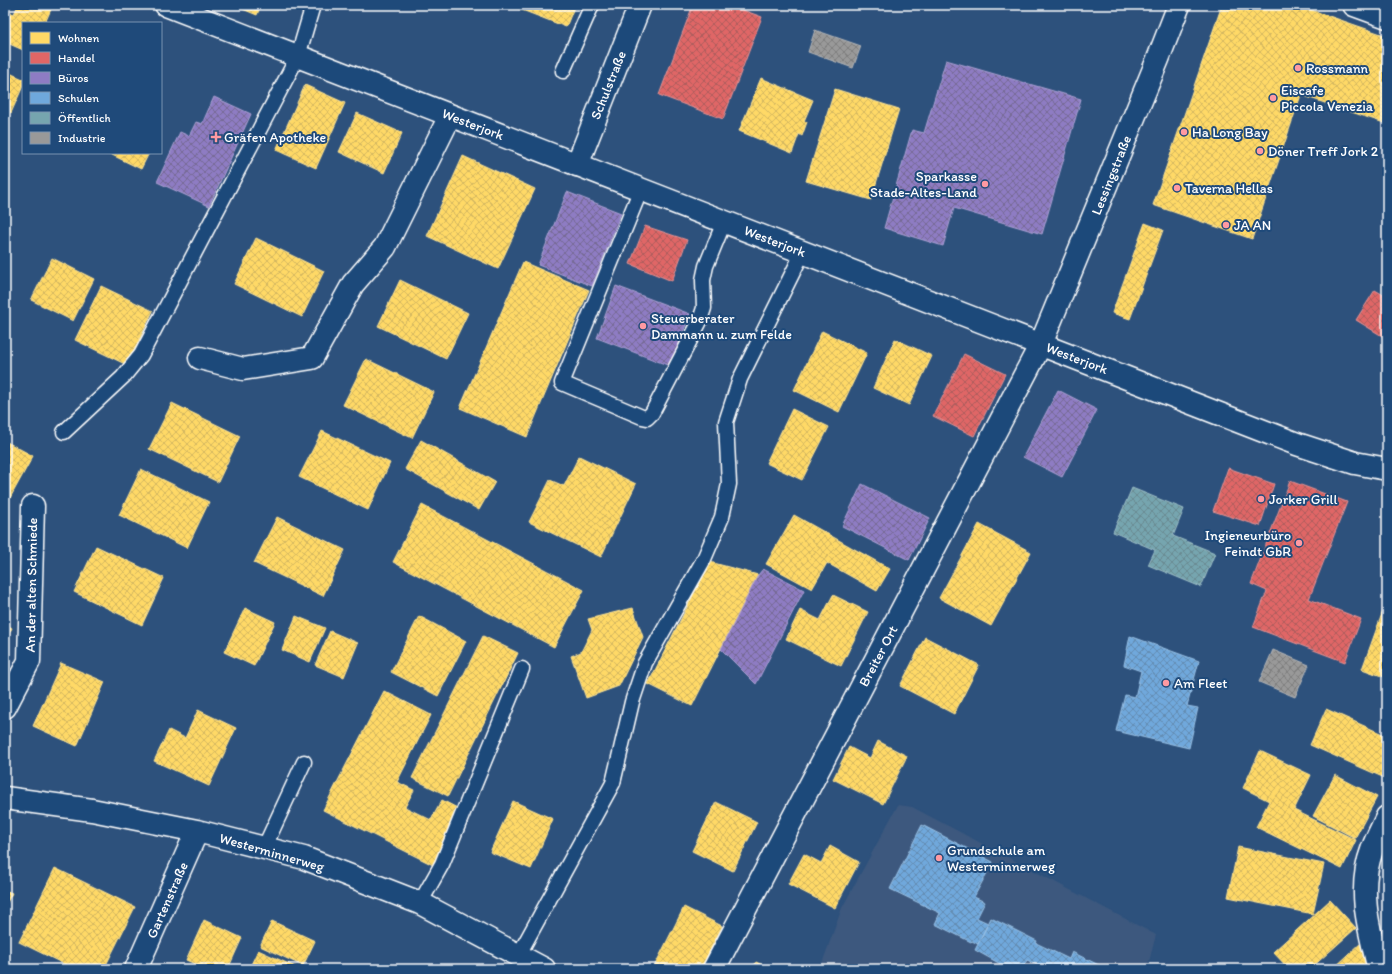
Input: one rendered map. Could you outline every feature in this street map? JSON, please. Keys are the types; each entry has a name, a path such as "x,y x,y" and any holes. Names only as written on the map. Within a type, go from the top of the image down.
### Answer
{"street":[{"name":"Westerjork","path":"166,5 1297,444 1355,463 1387,469"},
{"name":"Schulstraße","path":"577,164 640,5"},
{"name":"Lessingstraße","path":"1041,344 1179,5"},
{"path":"1354,5 1387,17"},
{"path":"200,358 244,369 312,358 353,284 385,247 450,116"},
{"name":"Breiter Ort","path":"714,969 1041,344"},
{"name":"An der alten Schmiede","path":"5,707 29,661 33,506"},
{"name":"Westerminnerweg","path":"5,798 92,810 197,831 304,858 420,903 544,969"},
{"path":"1379,969 1368,924 1365,895 1366,872 1371,851 1387,816"},
{"name":"Gartenstraße","path":"136,969 197,831"}],"lane":[{"path":"64,432 123,377 141,355 298,56 313,5"},
{"path":"563,71 592,5"},
{"path":"641,189 562,384 642,417 647,418 652,413 699,323 704,308 703,280 706,266 724,222"},
{"path":"518,956 614,783 632,702 646,663 704,559 722,517 729,484 726,422 740,379 803,252"},
{"path":"420,903 442,864 522,669"},
{"path":"264,848 304,762"}],"shaded area":[{"name":"Grundschule am Westerminnerweg","path":"898,805 912,807 1156,935 1147,969 820,969 842,908"}],"building: Wohnen":[{"path":"18,5 46,5 52,7 45,22 22,22 22,50 5,42 5,10 14,14"},
{"path":"233,5 261,5 257,15"},
{"path":"509,5 575,5 566,27"},
{"path":"1222,5 1297,5 1387,36 1387,124 1301,95 1252,239 1153,205"},
{"path":"5,71 22,79 22,88 11,113 5,110"},
{"path":"761,78 813,100 804,121 807,122 802,136 799,134 792,153 739,131"},
{"path":"305,85 345,103 316,168 276,150"},
{"path":"835,89 899,109 871,200 806,181"},
{"path":"357,113 402,133 384,173 339,152"},
{"path":"110,154 148,154 141,169"},
{"path":"463,156 535,189 498,269 427,236"},
{"path":"1145,223 1163,230 1130,319 1112,313"},
{"path":"256,238 324,271 302,317 234,284"},
{"path":"52,258 94,279 73,321 31,300"},
{"path":"523,262 589,290 527,437 460,408"},
{"path":"400,280 468,313 446,359 378,326"},
{"path":"101,286 153,311 127,365 75,340"},
{"path":"822,331 867,353 839,412 794,390"},
{"path":"895,339 932,356 909,405 873,388"},
{"path":"366,359 434,392 412,438 343,405"},
{"path":"172,403 240,436 218,482 149,449"},
{"path":"792,409 829,427 802,480 766,463"},
{"path":"322,431 390,463 368,510 299,477"},
{"path":"421,440 495,482 479,510 405,469"},
{"path":"5,441 33,456 10,498 5,495"},
{"path":"579,456 636,484 601,557 529,522 550,480 564,486"},
{"path":"141,469 209,502 187,548 119,515"},
{"path":"422,505 584,590 554,647 393,562"},
{"path":"794,515 890,569 877,591 827,563 812,589 766,564"},
{"path":"277,517 345,550 323,596 254,563"},
{"path":"979,524 1031,552 991,626 939,598"},
{"path":"96,546 164,578 142,625 74,592"},
{"path":"710,562 758,575 692,706 648,684"},
{"path":"833,595 868,612 841,666 786,639 800,610 820,620"},
{"path":"1387,600 1387,678 1362,669"},
{"path":"245,608 275,622 254,666 224,652"},
{"path":"633,608 643,637 619,686 586,698 571,656 581,652 592,630 588,619"},
{"path":"296,616 325,628 310,662 282,650"},
{"path":"419,616 466,641 438,696 391,672"},
{"path":"5,624 12,628 5,641"},
{"path":"330,631 358,643 344,677 315,665"},
{"path":"483,636 518,653 448,796 412,778"},
{"path":"925,637 979,665 954,714 900,686"},
{"path":"61,663 105,682 77,746 33,726"},
{"path":"384,691 431,715 397,782 414,790 405,807 431,820 442,800 461,810 433,865 323,810"},
{"path":"1326,709 1387,736 1387,779 1310,745"},
{"path":"198,710 236,728 209,786 154,761 169,730 185,738"},
{"path":"878,741 907,756 883,804 833,779 849,747 870,758"},
{"path":"1260,751 1311,775 1294,810 1356,840 1342,869 1256,827 1269,801 1243,788"},
{"path":"1335,775 1377,797 1355,838 1313,816"},
{"path":"513,801 553,819 531,869 490,852"},
{"path":"716,802 757,822 733,871 692,851"},
{"path":"830,846 859,862 835,908 788,884 804,854 821,863"},
{"path":"1238,847 1324,864 1313,914 1228,897"},
{"path":"55,868 135,907 104,969 74,969 19,942"},
{"path":"5,890 12,893 5,906"},
{"path":"1330,900 1356,928 1310,969 1289,969 1273,952"},
{"path":"684,907 722,926 701,969 653,969"},
{"path":"204,920 242,938 228,969 206,969 186,960"},
{"path":"272,921 315,941 303,966 260,946"},
{"path":"1362,942 1369,969 1333,969"},
{"path":"258,950 300,969 249,969"},
{"path":"756,962 770,969 753,969"}],"building: Handel":[{"path":"693,5 729,5 762,17 723,119 659,95"},
{"path":"645,226 687,240 672,281 630,264"},
{"path":"1375,290 1387,297 1387,339 1356,320"},
{"path":"964,354 1005,374 974,436 933,416"},
{"path":"1228,468 1274,484 1260,526 1213,511"},
{"name":"Ingieneurbüro Feindt GbR","path":"1290,481 1347,502 1309,599 1361,619 1345,662 1253,627 1267,591 1251,584"}],"building: Büros":[{"path":"946,60 1081,99 1042,234 954,208 943,246 884,228 912,130 924,133"},
{"path":"214,97 251,114 209,206 157,182 180,132 189,136 196,122 202,124"},
{"path":"567,192 621,213 592,286 538,265"},
{"name":"Steuerberater Dammann u. zum Felde","path":"616,286 690,314 670,366 597,338"},
{"path":"1058,390 1097,410 1062,477 1023,457"},
{"path":"862,484 930,518 909,560 842,526"},
{"path":"763,569 804,590 756,684 721,649 758,575"}],"building: Schulen":[{"name":"Am Fleet","path":"1130,636 1199,661 1187,706 1198,708 1189,748 1116,731 1125,695 1135,697 1141,671 1124,665"},
{"path":"922,825 993,862 974,897 985,902 977,918 988,923 978,944 935,924 940,913 890,889"},
{"path":"991,918 1069,959 1072,952 1107,969 1045,969 1027,960 1022,969 1013,969 1005,965 1004,966 975,950"}],"building: Öffentlich":[{"path":"1132,488 1184,509 1173,536 1215,553 1201,587 1148,565 1155,550 1113,532"}],"building: Industrie":[{"path":"815,30 861,46 853,68 808,52"},
{"path":"1273,650 1309,665 1295,697 1259,682"}],"place":[{"name":"Rossmann","path":"1298,68"},
{"name":"Eiscafe Piccola Venezia","path":"1273,98"},
{"name":"Ha Long Bay","path":"1184,132"},
{"name":"Gräfen Apotheke","path":"216,137"},
{"name":"Döner Treff Jork 2","path":"1260,151"},
{"name":"Sparkasse Stade-Altes-Land","path":"985,184"},
{"name":"Taverna Hellas","path":"1177,188"},
{"name":"JA AN","path":"1226,225"},
{"name":"Steuerberater Dammann u. zum Felde","path":"643,326"},
{"name":"Jorker Grill","path":"1261,499"},
{"name":"Ingieneurbüro Feindt GbR","path":"1299,543"},
{"name":"Am Fleet","path":"1166,683"},
{"name":"Grundschule am Westerminnerweg","path":"939,858"}]}
